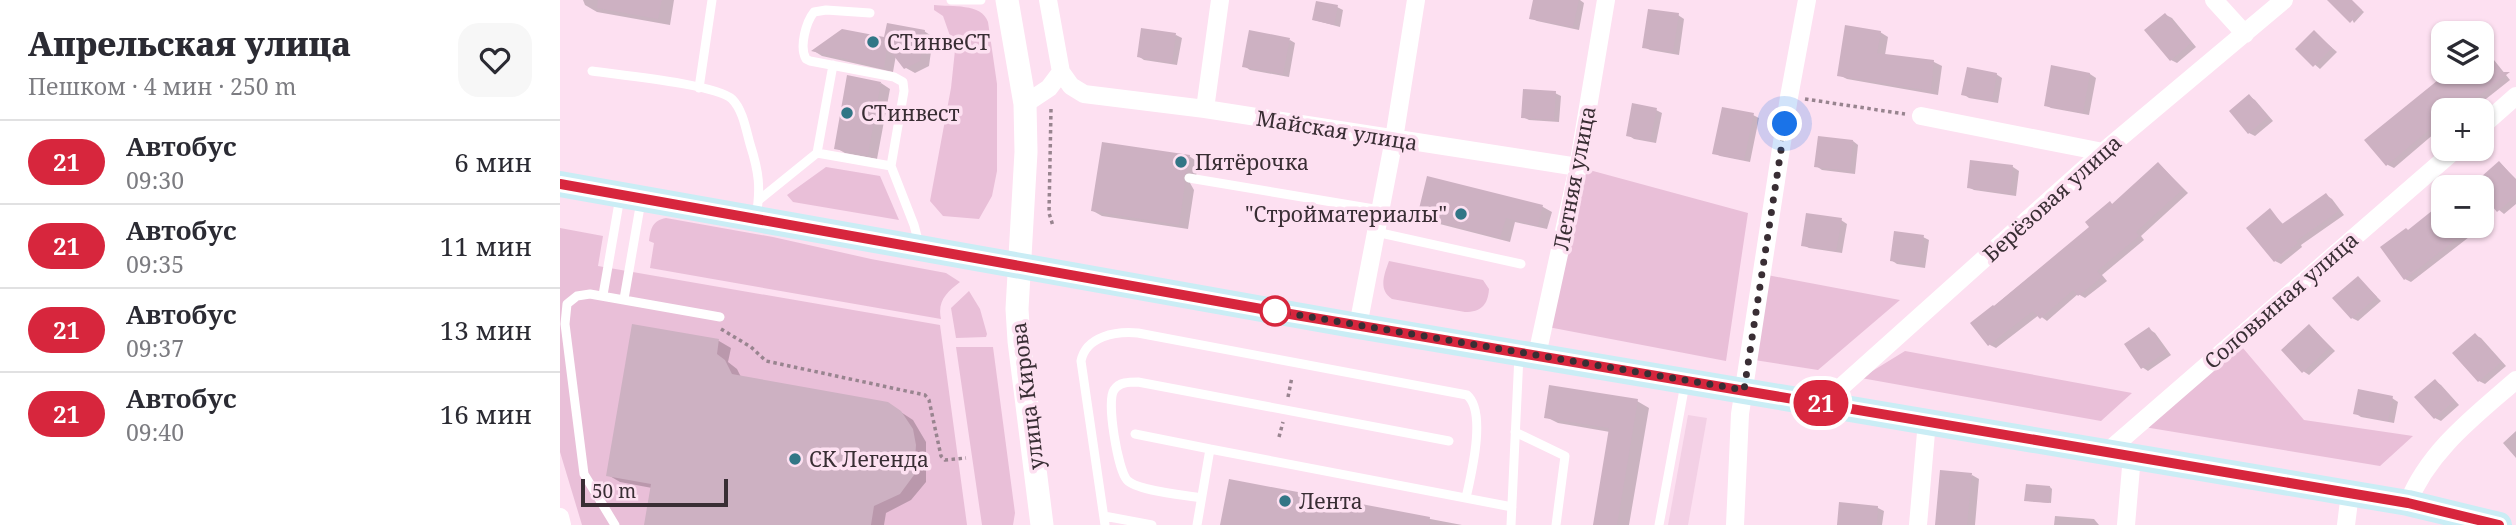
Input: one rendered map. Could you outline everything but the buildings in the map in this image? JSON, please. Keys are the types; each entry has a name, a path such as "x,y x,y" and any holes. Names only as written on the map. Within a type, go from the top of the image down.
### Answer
{"main road":[{"path":"560,184 631,197 757,210 920,248 1018,266 2408,503 2499,525"}],"street":[{"name":"улица Кирова","path":"1007,0 1025,104 1026,152 1018,266 1019,341 1042,525"},
{"path":"1025,104 1049,88 1061,72 1048,0"},
{"path":"1205,109 1220,0"},
{"path":"1358,326 1394,139 1416,0"},
{"name":"Летняя улица","path":"1528,354 1578,167 1606,0"},
{"path":"1735,525 1739,428 1744,390 1789,97 1807,0"},
{"path":"2214,0 2245,34"},
{"name":"Берёзовая улица","path":"1829,405 1840,388 2103,152 2284,0"},
{"name":"Майская улица","path":"1061,72 1071,86 1084,93 1205,109 1578,167"},
{"path":"2494,115 2516,96"},
{"path":"1921,116 2103,152"},
{"name":"Соловьиная улица","path":"2120,454 2443,161"},
{"path":"2408,503 2415,486 2441,450 2516,380"},
{"path":"1918,525 1927,421"},
{"path":"2120,454 2126,525"},
{"path":"2346,525 2350,493"},
{"path":"560,517 562,525"}],"lane":[{"path":"699,88 712,0"},
{"path":"951,0 981,0"},
{"path":"870,13 825,10 814,12 803,49 804,57 810,61 894,77 903,82 905,88 891,166 920,248"},
{"path":"757,210 817,153 833,65"},
{"path":"592,71 699,88 731,98 739,109 758,170 757,210"},
{"path":"817,153 891,166"},
{"path":"1189,178 1380,210"},
{"path":"603,295 631,197"},
{"path":"624,299 631,197"},
{"path":"1376,232 1521,264"},
{"path":"614,525 584,474 565,310 571,299 583,294 603,295 720,317"},
{"path":"1152,525 1104,521 1081,361 1085,349 1091,343 1120,332 1151,335 1467,395 1475,407 1476,436 1466,498"},
{"path":"1511,525 1515,432 1528,354"},
{"path":"1659,525 1685,379"},
{"path":"1201,498 1138,486 1126,479 1110,404 1110,397 1117,386 1138,382 1449,441"},
{"path":"1515,432 1565,456 1556,525"},
{"path":"1135,434 1512,507"},
{"path":"1197,525 1210,449"}],"path":[{"path":"1049,88 1052,138 1049,217 1053,226"},
{"path":"1789,97 1921,116"},
{"path":"720,317 719,325 723,331 751,347 766,361 925,395 929,400 941,456 945,460 966,458"}],"shaded area":[{"path":"934,5 973,9 985,16 988,22 997,84 997,171 992,196 979,219 943,216 930,201 951,88 955,50 943,16 934,10"},
{"path":"826,167 880,176 899,220 793,202 787,195"},
{"path":"1582,168 1748,213 1726,361 1548,327"},
{"path":"666,218 946,273 960,282 944,298 940,307 941,319 650,268 654,243 649,241 652,229 655,223"},
{"path":"560,228 603,236 598,266 940,325 967,525 582,525 560,452"},
{"path":"1389,261 1483,280 1489,289 1487,299 1479,309 1465,312 1392,299 1384,287"},
{"path":"1762,274 1900,300 1818,370 1748,359"},
{"path":"969,291 980,309 986,337 956,338 951,308"},
{"path":"2237,341 2304,420 2413,436 2380,466 2138,426"},
{"path":"956,347 993,347 1015,513 1013,525 982,525"},
{"path":"1905,351 2132,393 2101,421 1861,378"},
{"path":"1688,415 1707,418 1688,525 1668,525"}],"bus line":[{"name":"21","path":"560,184 1284,313 2408,503 2499,525"}],"place":[{"name":"СТинвеСТ","path":"873,42"},
{"name":"СТинвест","path":"847,113"},
{"name":"Пятёрочка","path":"1181,162"},
{"name":"\"Стройматериалы\"","path":"1461,214"},
{"name":"СК Легенда","path":"795,459"},
{"name":"Лента","path":"1285,501"}],"route":[{"path":"1275,311 1744,390 1785,124"}]}
